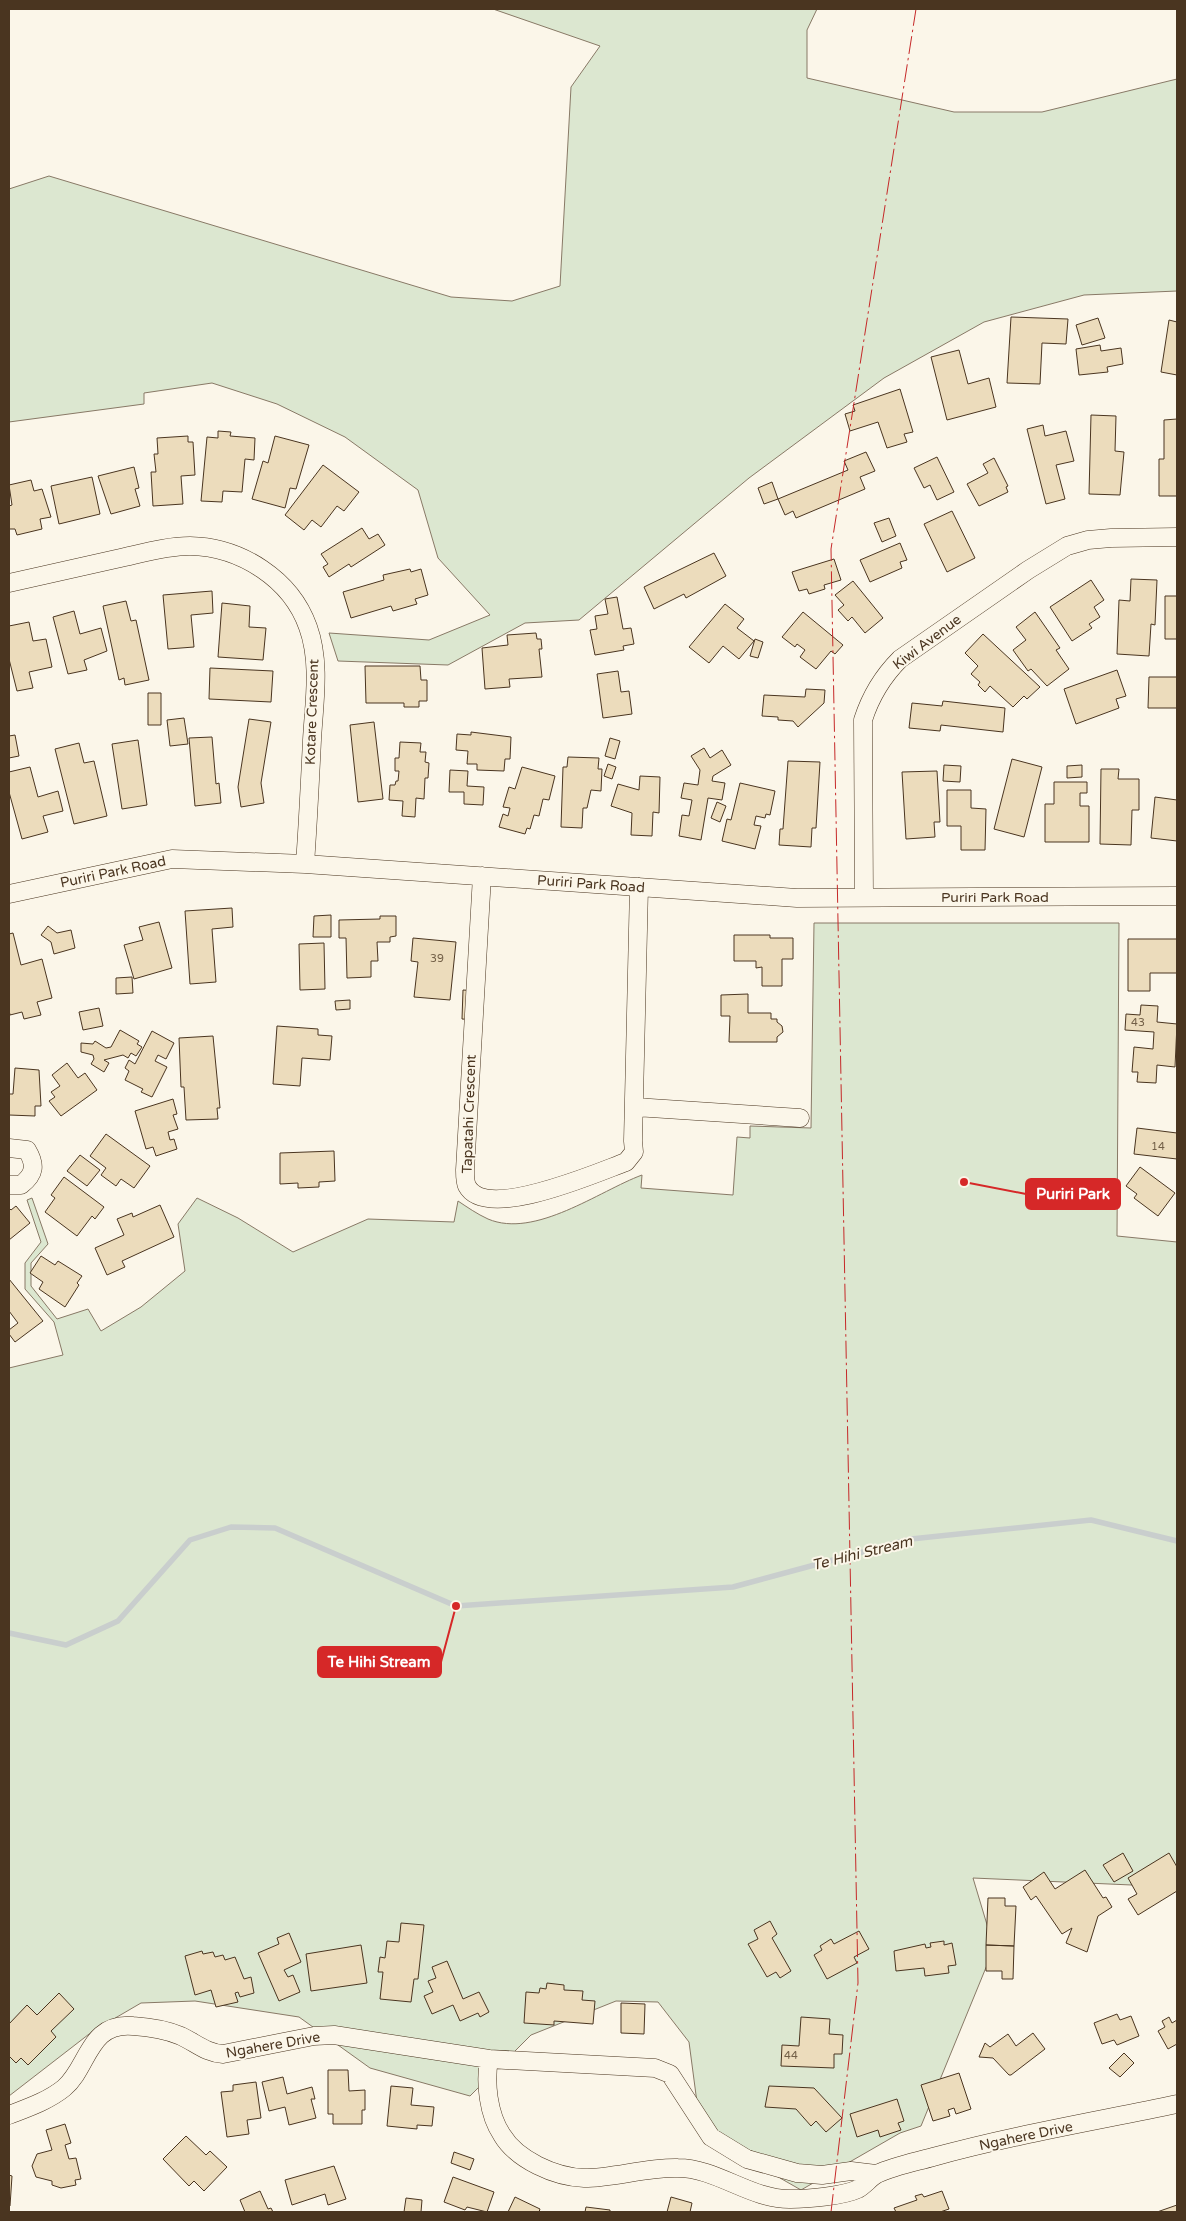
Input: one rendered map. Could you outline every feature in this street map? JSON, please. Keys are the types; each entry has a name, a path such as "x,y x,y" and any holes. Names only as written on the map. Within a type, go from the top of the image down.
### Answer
{"street":[{"name":"Kiwi Avenue","path":"864,898 863,720 870,697 884,675 900,658 1035,565 1067,546 1088,540 1111,538 1177,537"},
{"name":"Kotare Crescent","path":"9,583 164,548 190,546 215,549 241,557 264,570 281,585 297,605 308,627 316,671 305,864"},
{"name":"Puriri Park Road","path":"9,894 172,859 305,864 797,898 1177,896"},
{"name":"Tapatahi Crescent","path":"482,876 465,1170 468,1186 477,1195 492,1199 534,1195 626,1162 634,1152 639,887"},
{"path":"635,1107 800,1118"},
{"path":"9,1148 27,1150 32,1159 34,1169 30,1178 21,1185 9,1185"},
{"name":"Ngahere Drive","path":"9,2115 49,2098 63,2089 74,2078 93,2043 103,2034 122,2026 171,2032 213,2054 240,2053 289,2041 334,2035 489,2058 655,2068 670,2074 711,2137 727,2149 747,2159 797,2173 822,2175 851,2171 876,2174"},
{"name":"Ngahere Drive","path":"489,2058 487,2074 489,2098 494,2119 502,2136 517,2152 540,2166 563,2175 583,2178 667,2168 684,2168 700,2171 765,2196 790,2199 821,2196 857,2189 876,2174 947,2153 1177,2104"}],"green space":[{"path":"493,9 817,9 807,30 807,78 954,112 1042,112 1177,79 1177,291 1084,295 984,322 884,378 749,478 579,620 525,623 448,665 338,661 329,633 429,640 490,615 438,558 418,490 345,437 277,404 212,383 144,393 144,404 9,422 9,189 49,176 451,297 512,301 560,286 571,87 600,46"},
{"path":"814,923 1119,923 1117,1236 1177,1242 1177,1887 973,1878 994,1948 921,2126 900,2133 801,2190 738,2154 698,2110 689,2042 658,2002 616,2001 531,2035 470,2096 370,2068 299,2017 195,2001 141,2003 93,2031 9,2096 9,1368 63,1355 54,1322 25,1289 25,1263 41,1242 27,1200 32,1198 48,1244 31,1263 31,1286 57,1319 88,1309 101,1331 141,1307 185,1271 178,1224 197,1198 238,1218 293,1252 368,1219 454,1222 458,1201 488,1219 506,1224 526,1223 566,1210 642,1175 641,1188 733,1195 737,1137 750,1138 750,1126 811,1128"}],"building":[{"path":"1011,317 1068,319 1066,344 1042,343 1040,384 1007,383"},
{"path":"1098,318 1105,338 1082,345 1076,325"},
{"path":"1169,320 1177,322 1177,375 1161,372"},
{"path":"1100,345 1101,351 1121,348 1123,364 1107,367 1108,372 1079,375 1076,349"},
{"path":"959,350 968,384 989,378 996,407 947,420 931,357"},
{"path":"900,389 913,432 904,434 907,442 887,448 878,422 850,431 845,414 855,411 853,405"},
{"path":"1091,415 1116,416 1115,451 1124,452 1120,495 1089,494"},
{"path":"1177,419 1177,496 1159,496 1159,459 1164,459 1164,420"},
{"path":"1043,425 1045,436 1066,431 1074,461 1056,465 1065,499 1046,504 1027,429"},
{"path":"218,431 231,432 230,436 255,438 254,460 245,459 242,492 223,491 222,502 201,501 207,437 218,438"},
{"path":"188,436 188,442 193,442 195,475 181,476 183,504 153,506 151,472 156,472 154,454 158,454 157,438"},
{"path":"275,436 309,445 296,489 290,488 285,508 252,499 263,461 268,463"},
{"path":"866,452 875,471 860,477 865,489 796,518 793,511 785,515 778,499 848,470 844,461"},
{"path":"937,457 954,492 937,500 930,485 924,488 914,468"},
{"path":"994,458 1008,486 1006,487 1008,492 979,506 967,484 988,473 983,464"},
{"path":"323,465 359,492 344,511 337,506 321,527 312,520 304,530 285,515"},
{"path":"134,467 139,488 135,489 140,506 111,514 98,476"},
{"path":"92,477 100,514 59,524 51,486"},
{"path":"31,480 34,491 42,489 51,517 40,519 42,529 17,535 15,529 9,529 9,506 12,505 9,485"},
{"path":"772,482 778,499 764,504 758,488"},
{"path":"952,511 975,558 947,572 924,524"},
{"path":"889,518 896,536 882,542 874,523"},
{"path":"362,528 369,539 378,534 385,545 351,567 349,564 329,577 323,567 328,564 321,554"},
{"path":"900,543 907,560 900,562 902,568 870,582 860,560"},
{"path":"714,553 726,576 686,598 684,594 654,609 644,587"},
{"path":"834,559 841,580 824,585 825,589 809,594 807,589 799,591 792,572"},
{"path":"410,569 411,572 421,569 428,595 415,599 417,604 393,611 391,606 351,618 343,592 384,580 383,575"},
{"path":"1131,579 1157,580 1155,625 1151,624 1149,656 1117,654 1119,600 1130,601"},
{"path":"1091,580 1104,600 1094,607 1100,617 1089,624 1092,628 1072,641 1050,607"},
{"path":"853,581 883,618 865,633 852,617 848,621 838,610 844,605 835,595"},
{"path":"212,591 213,613 191,615 194,647 168,649 163,595"},
{"path":"1165,596 1177,596 1177,639 1165,639"},
{"path":"617,597 623,629 631,628 634,644 623,646 624,650 595,655 590,630 597,629 595,616 608,614 605,599"},
{"path":"126,601 131,621 136,620 149,680 125,685 124,678 119,680 103,606"},
{"path":"222,603 250,606 249,627 266,628 263,660 218,657"},
{"path":"725,604 744,619 737,628 754,641 739,659 723,646 709,663 689,647"},
{"path":"74,611 80,634 101,628 107,651 84,660 87,670 68,674 53,617"},
{"path":"803,612 843,645 835,654 831,651 816,669 800,657 805,650 797,644 795,647 782,637"},
{"path":"1035,612 1060,648 1056,650 1069,669 1047,686 1031,669 1028,671 1013,650 1026,640 1016,627"},
{"path":"29,622 33,641 46,639 52,667 29,672 33,688 17,691 9,659 9,626"},
{"path":"536,633 537,639 541,639 542,649 539,649 542,677 509,679 510,687 485,689 482,648 508,645 507,635"},
{"path":"983,634 1040,687 1027,699 1024,696 1013,707 990,686 985,692 978,685 980,682 971,674 978,666 965,653"},
{"path":"755,639 763,642 758,658 750,656"},
{"path":"365,666 420,666 421,680 427,680 427,701 419,701 419,707 404,707 404,703 366,703"},
{"path":"210,668 273,671 271,702 209,699"},
{"path":"1117,670 1126,696 1116,699 1119,708 1076,724 1064,689"},
{"path":"618,671 621,692 629,691 632,714 603,718 597,674"},
{"path":"1149,677 1177,677 1177,708 1148,708"},
{"path":"806,689 825,690 824,703 798,727 793,721 778,720 778,717 762,716 764,695 805,697"},
{"path":"148,693 161,693 161,725 148,725"},
{"path":"943,701 1005,708 1003,732 941,725 940,731 909,728 912,703 942,706"},
{"path":"184,718 188,744 170,746 167,720"},
{"path":"249,719 271,722 261,783 264,803 241,807 238,787"},
{"path":"374,722 383,799 358,802 350,725"},
{"path":"471,732 511,737 510,759 505,759 504,771 477,770 477,764 467,764 468,751 456,750 457,734 471,735"},
{"path":"15,735 19,756 9,758 9,736"},
{"path":"212,737 216,784 219,783 221,803 195,806 189,738"},
{"path":"610,738 620,741 615,759 605,756"},
{"path":"138,740 147,805 122,809 112,744"},
{"path":"400,742 421,743 420,752 426,752 425,762 429,763 428,778 425,778 424,799 416,798 415,817 402,816 403,801 389,800 390,785 395,785 396,781 398,781 399,771 395,771 395,758 399,758"},
{"path":"79,743 84,763 94,761 107,816 74,824 55,749"},
{"path":"704,748 710,758 722,750 731,765 713,776 712,781 725,783 722,800 708,798 701,840 679,836 682,815 689,816 692,800 681,798 684,783 698,785 700,770 691,756"},
{"path":"568,757 599,758 598,769 602,769 601,791 591,790 587,808 583,808 582,828 561,827 563,767 567,767"},
{"path":"1012,759 1042,767 1024,837 994,829"},
{"path":"788,761 820,762 816,828 812,828 811,847 779,845 780,829 783,829"},
{"path":"608,764 616,767 612,779 604,776"},
{"path":"944,765 961,766 960,782 943,781"},
{"path":"1082,765 1082,777 1067,778 1067,766"},
{"path":"30,767 38,797 58,791 63,811 43,816 48,832 22,839 9,792 9,772"},
{"path":"522,767 555,776 549,800 543,799 539,816 534,815 530,829 527,828 525,834 499,827 503,814 508,816 510,808 503,807 509,787 515,789"},
{"path":"1101,769 1119,769 1118,779 1139,779 1139,810 1132,810 1131,845 1100,844"},
{"path":"450,770 468,771 467,786 484,787 483,805 464,804 464,792 449,792"},
{"path":"937,771 940,822 934,822 935,837 906,839 902,772"},
{"path":"640,776 660,777 659,813 653,812 652,836 631,835 632,813 611,806 618,784 639,790"},
{"path":"1054,782 1087,782 1087,793 1080,793 1080,806 1089,806 1089,842 1045,842 1045,804 1054,804"},
{"path":"740,783 775,791 770,815 766,814 765,818 756,816 754,825 761,826 755,849 722,841 727,819 731,820"},
{"path":"947,790 971,790 971,808 986,809 985,850 961,850 961,826 947,826"},
{"path":"1155,797 1177,800 1177,841 1151,838"},
{"path":"717,802 726,806 720,822 711,818"},
{"path":"232,908 233,927 212,929 216,982 190,984 185,911"},
{"path":"331,915 331,937 313,937 314,916"},
{"path":"380,916 396,916 396,936 390,937 390,942 377,942 378,961 371,961 371,977 347,978 346,938 339,938 339,920 380,919"},
{"path":"159,922 172,968 134,979 124,945 143,940 139,927"},
{"path":"48,926 57,933 71,930 75,948 54,954 51,942 41,935"},
{"path":"13,933 21,965 42,959 52,998 37,1002 41,1015 24,1019 22,1012 10,1015 9,1010 9,934"},
{"path":"734,935 770,935 770,938 793,938 793,959 782,959 782,986 762,986 762,967 756,968 756,961 734,961"},
{"path":"413,938 456,942 450,1000 414,997 418,962 411,961"},
{"path":"1128,939 1177,939 1177,973 1150,973 1150,991 1128,991"},
{"path":"324,943 325,989 300,990 299,944"},
{"path":"132,977 133,993 116,994 116,978"},
{"path":"463,990 479,991 479,1020 462,1019"},
{"path":"748,994 748,1013 771,1013 771,1019 777,1019 777,1022 782,1026 783,1032 777,1037 777,1042 729,1042 730,1016 721,1016 721,995"},
{"path":"350,1000 350,1009 336,1010 335,1001"},
{"path":"1141,1005 1158,1006 1157,1022 1177,1024 1175,1067 1157,1065 1156,1083 1137,1082 1138,1072 1132,1072 1134,1047 1153,1049 1154,1032 1125,1030 1126,1014 1140,1015"},
{"path":"99,1008 103,1026 83,1030 79,1012"},
{"path":"277,1026 318,1029 318,1035 332,1036 330,1060 302,1058 300,1086 273,1084"},
{"path":"120,1030 139,1041 137,1044 142,1047 136,1056 131,1053 128,1058 123,1055 104,1060 109,1063 104,1072 91,1064 94,1059 93,1055 81,1052 81,1043 93,1044 95,1041 106,1048 111,1047"},
{"path":"152,1031 174,1043 166,1059 158,1055 155,1061 167,1067 152,1097 141,1092 143,1089 125,1080 129,1071 125,1068 129,1060 135,1064"},
{"path":"213,1036 220,1108 217,1108 218,1119 186,1120 184,1087 181,1087 179,1038"},
{"path":"67,1063 78,1078 85,1073 97,1090 61,1116 49,1101 55,1097 51,1092 60,1086 52,1075"},
{"path":"15,1068 39,1070 41,1106 35,1106 35,1116 9,1115 9,1094 13,1094"},
{"path":"173,1099 177,1114 173,1115 178,1129 168,1132 170,1140 174,1139 177,1149 156,1156 153,1147 146,1149 135,1111"},
{"path":"1137,1128 1177,1133 1177,1159 1134,1154"},
{"path":"106,1134 150,1166 134,1188 121,1179 116,1186 101,1175 106,1168 90,1156"},
{"path":"334,1151 335,1181 319,1182 319,1187 298,1188 298,1183 280,1184 280,1153"},
{"path":"80,1155 100,1170 87,1186 67,1171"},
{"path":"1140,1167 1175,1193 1158,1216 1134,1198 1137,1194 1126,1186"},
{"path":"64,1177 104,1207 95,1219 92,1216 77,1236 45,1212 55,1198 51,1195"},
{"path":"160,1205 174,1237 122,1261 125,1267 107,1275 95,1248 124,1235 117,1219 132,1213 133,1217"},
{"path":"16,1206 30,1223 9,1240 9,1208 11,1210"},
{"path":"41,1256 55,1265 58,1261 82,1276 77,1283 79,1285 65,1307 39,1289 43,1282 30,1273"},
{"path":"9,1279 43,1321 15,1342 9,1334 9,1330 18,1323 9,1311"},
{"path":"1123,1853 1133,1871 1114,1882 1103,1865"},
{"path":"1169,1853 1177,1867 1177,1891 1138,1915 1128,1899 1137,1894 1128,1878"},
{"path":"1085,1870 1103,1898 1106,1897 1112,1907 1098,1916 1087,1952 1066,1943 1072,1928 1062,1934 1036,1896 1031,1900 1023,1887 1044,1872 1055,1889"},
{"path":"988,1898 1005,1898 1005,1906 1016,1906 1014,1946 986,1945"},
{"path":"770,1921 777,1934 772,1938 791,1971 780,1978 776,1972 767,1977 748,1944 758,1939 754,1930"},
{"path":"401,1923 424,1925 418,1979 414,1979 411,2002 380,1999 383,1972 378,1972 380,1957 385,1958 387,1941 399,1942"},
{"path":"859,1931 869,1949 854,1957 857,1963 827,1979 814,1955 822,1950 820,1946 831,1939 834,1944"},
{"path":"289,1933 301,1962 284,1970 288,1977 293,1975 300,1992 279,2001 258,1953 279,1944 277,1938"},
{"path":"944,1941 944,1945 952,1943 956,1965 948,1966 949,1973 925,1976 924,1968 896,1971 894,1951 925,1944 926,1948 931,1947 930,1943"},
{"path":"361,1945 367,1983 311,1991 306,1954"},
{"path":"986,1945 1014,1946 1013,1979 1002,1979 1002,1971 986,1971"},
{"path":"202,1951 203,1954 213,1952 215,1957 223,1955 225,1960 235,1957 244,1979 251,1977 254,1993 240,1997 238,1992 235,1993 238,2002 216,2007 211,1990 195,1995 185,1956"},
{"path":"447,1961 463,1999 479,1992 489,2012 480,2017 478,2013 460,2021 453,2005 432,2014 424,1996 433,1992 428,1981 436,1978 432,1967"},
{"path":"547,1983 564,1985 564,1990 583,1991 582,2000 595,2001 593,2024 554,2021 554,2025 524,2023 526,1992 539,1993 540,1988 546,1989"},
{"path":"59,1993 74,2009 51,2031 56,2037 28,2065 21,2058 16,2063 9,2056 9,2024 27,2005 37,2015"},
{"path":"621,2003 645,2004 644,2034 621,2033"},
{"path":"1117,2014 1120,2020 1131,2016 1139,2036 1117,2045 1114,2040 1102,2044 1094,2023"},
{"path":"801,2017 830,2019 829,2034 843,2035 842,2054 834,2054 834,2068 781,2066 782,2045 799,2046"},
{"path":"1169,2017 1172,2023 1177,2020 1177,2044 1168,2049 1158,2031 1165,2027 1162,2021"},
{"path":"1033,2033 1045,2049 1011,2075 993,2058 979,2057 985,2043 990,2047 1008,2034 1016,2046"},
{"path":"1124,2053 1134,2063 1120,2077 1109,2068"},
{"path":"328,2070 348,2070 349,2091 365,2090 365,2110 362,2110 362,2124 333,2124 333,2114 328,2114"},
{"path":"959,2073 971,2109 956,2114 954,2108 948,2110 950,2116 933,2121 921,2085"},
{"path":"283,2077 287,2094 312,2087 315,2099 311,2099 316,2118 289,2125 285,2107 269,2111 262,2082"},
{"path":"256,2082 261,2118 247,2120 249,2134 227,2137 221,2092 233,2091 233,2085"},
{"path":"391,2086 413,2088 411,2105 434,2107 432,2126 417,2125 417,2129 387,2126"},
{"path":"769,2086 814,2088 842,2118 826,2132 816,2121 811,2126 796,2109 765,2107"},
{"path":"897,2099 904,2121 898,2123 901,2130 880,2137 878,2130 857,2137 850,2114"},
{"path":"65,2124 71,2143 65,2145 69,2159 76,2158 81,2179 75,2180 76,2185 61,2188 52,2185 52,2181 36,2177 32,2166 37,2154 52,2150 46,2130"},
{"path":"186,2136 206,2155 210,2151 227,2167 204,2191 194,2181 189,2186 163,2159"},
{"path":"454,2152 474,2159 470,2170 451,2163"},
{"path":"334,2166 346,2199 328,2205 325,2194 292,2205 285,2180"},
{"path":"9,2175 12,2176 10,2206 9,2206"},
{"path":"453,2177 494,2192 487,2212 467,2207 465,2210 444,2202"},
{"path":"260,2191 268,2209 271,2208 273,2212 245,2212 240,2200"},
{"path":"942,2191 949,2209 940,2212 896,2212 894,2208 917,2200 915,2196 922,2194 924,2197"},
{"path":"515,2197 540,2209 539,2212 508,2212"},
{"path":"671,2197 692,2203 690,2212 667,2212"},
{"path":"406,2198 422,2200 421,2212 404,2212"},
{"path":"1177,2205 1177,2212 1157,2212"},
{"path":"586,2207 610,2210 610,2212 585,2212"}],"waterway":[{"name":"Te Hihi Stream","path":"9,1633 66,1645 118,1621 190,1540 231,1527 275,1528 456,1606 733,1587 911,1539 1091,1520 1177,1541"}],"power":[{"path":"831,2212 858,1983 831,549 916,9"}],"place":[{"name":"Puriri Park","path":"964,1182"},
{"name":"Te Hihi Stream","path":"456,1606"}]}
